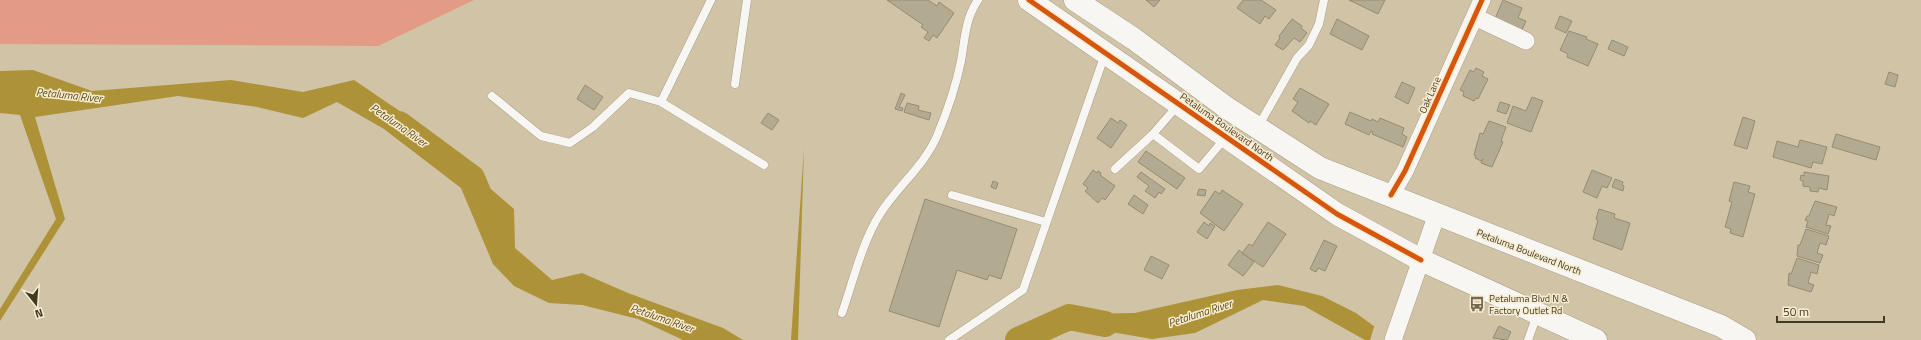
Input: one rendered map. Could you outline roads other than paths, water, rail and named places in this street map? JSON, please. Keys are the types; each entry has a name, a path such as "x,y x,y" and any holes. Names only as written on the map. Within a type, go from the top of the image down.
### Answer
{"main road":[{"name":"Petaluma Boulevard North","path":"1029,0 1337,214 1421,260 1596,340"},
{"name":"Petaluma Boulevard North","path":"1075,0 1134,39 1227,108 1320,168 1721,326 1745,340"}],"street":[{"name":"Oak Lane","path":"1391,195 1405,171 1482,0"},
{"path":"1475,17 1526,40"},
{"path":"1393,340 1437,214"}],"lane":[{"path":"661,102 712,0"},
{"path":"735,84 747,0"},
{"path":"842,314 867,239 879,215 930,150 937,136 950,103 961,61 964,34 970,16 978,0"},
{"path":"1258,128 1297,58 1309,45 1319,24 1324,0"},
{"path":"949,340 1023,290 1105,53"},
{"path":"492,96 541,136 570,143 594,128 629,93 661,102 764,166"},
{"path":"1115,169 1153,134 1179,104"},
{"path":"1153,134 1199,169 1226,137"},
{"path":"952,195 1046,222"},
{"path":"1528,340 1538,313"}],"water":[{"path":"33,70 92,91 231,80 303,92 354,80 404,114 440,161 485,184 514,209 515,248 552,280 582,273 628,293 723,328 743,340 683,340 638,319 582,305 549,303 514,286 493,264 461,188 384,129 337,102 303,118 257,107 178,96 35,117 65,219 0,321 0,309 56,219 20,115 0,113 0,71"},
{"path":"804,148 798,340 791,340"},
{"path":"1278,285 1322,296 1356,313 1393,340 1365,340 1304,306 1263,300 1195,333 1152,339 1082,327 1041,340 1007,340 1025,329 1082,314 1135,313 1237,290"}],"waterway":[{"name":"Petaluma River","path":"399,124 472,178 485,209"},
{"name":"Petaluma River","path":"1018,340 1069,317 1105,324"}],"place":[{"name":"Petaluma Blvd N & Factory Outlet Rd","path":"1477,304"}]}
